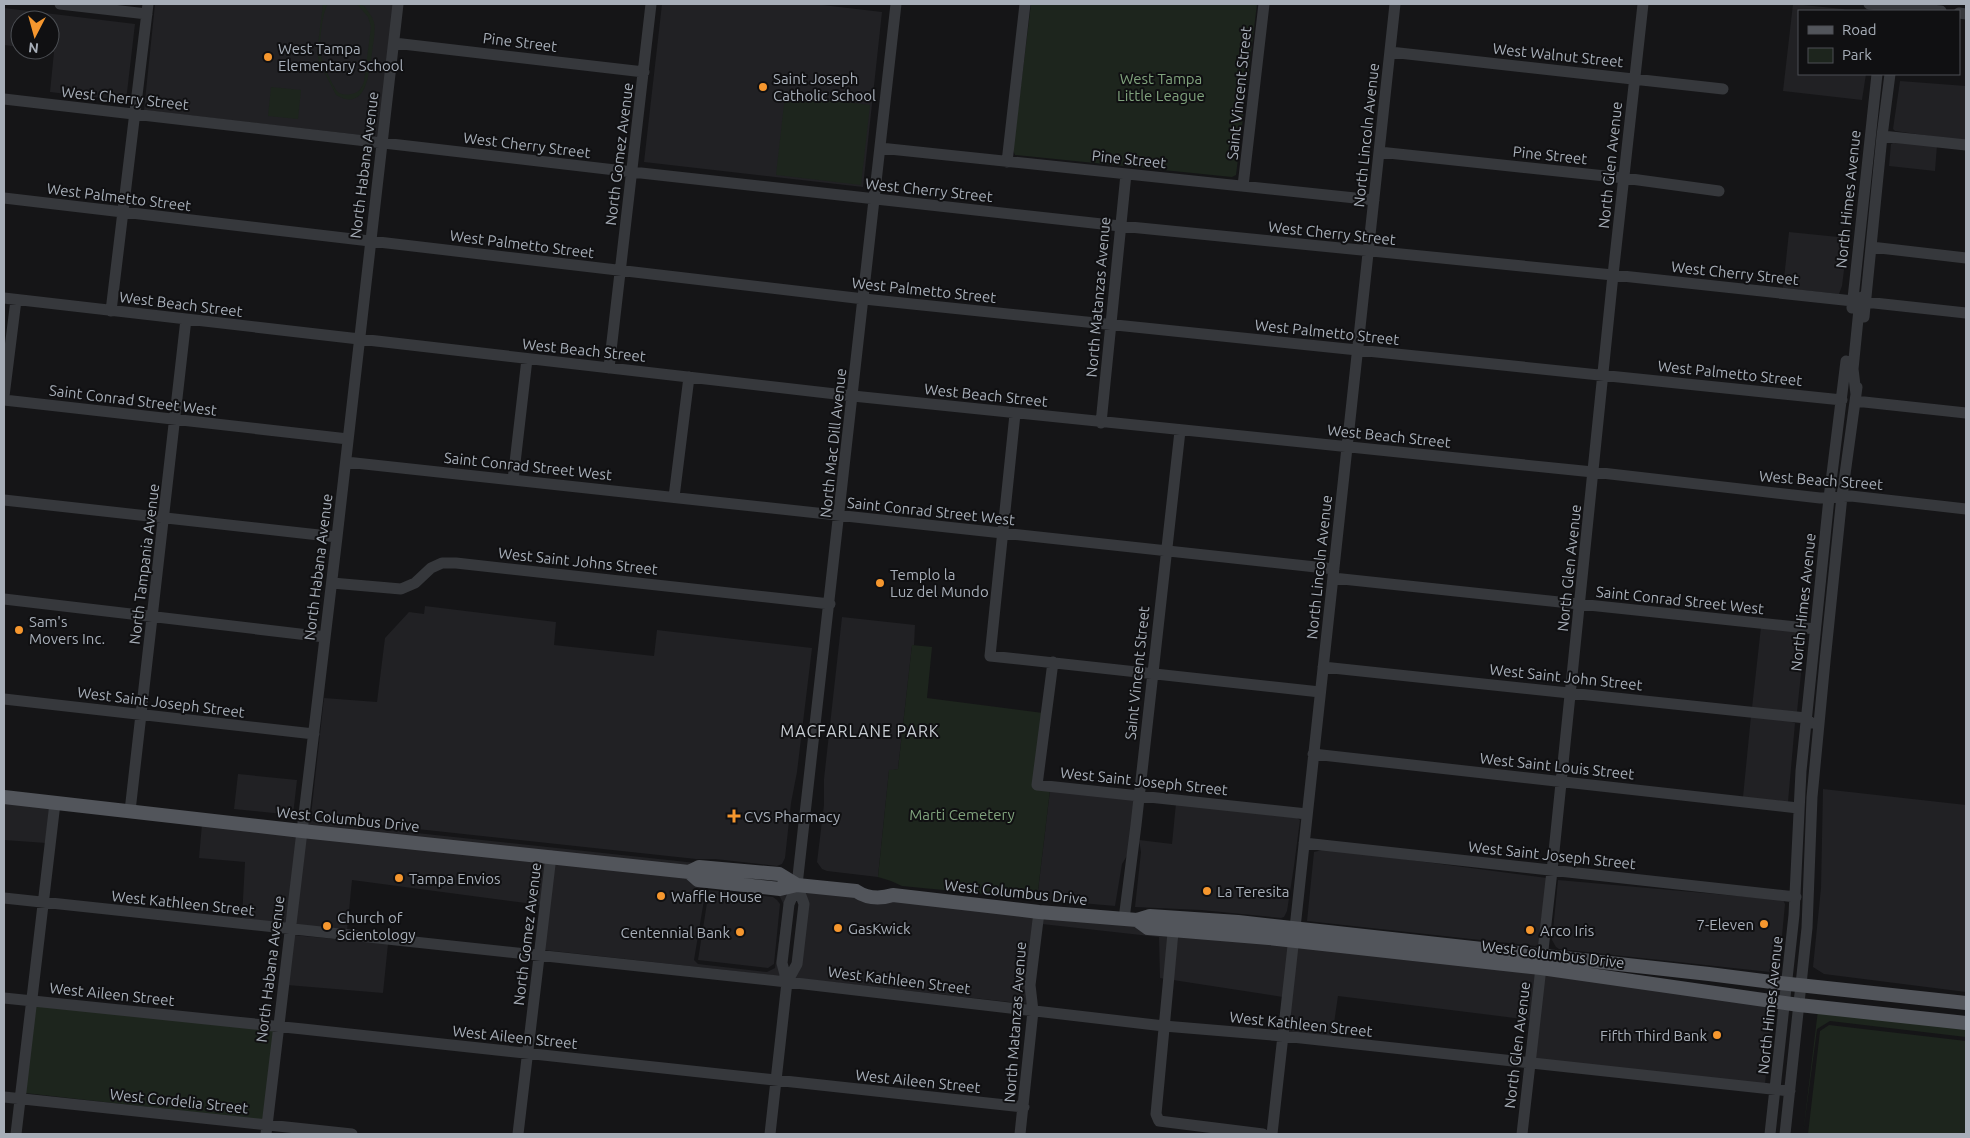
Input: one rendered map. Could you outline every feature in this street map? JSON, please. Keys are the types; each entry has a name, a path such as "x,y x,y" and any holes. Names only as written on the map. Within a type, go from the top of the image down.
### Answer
{"main road":[{"name":"West Columbus Drive","path":"4,797 689,872 699,867 779,874 798,885 856,891 864,896 882,898 893,895 1039,912 1130,920 1150,916 1174,924 1295,934 1542,962 1966,1002"},
{"name":"West Columbus Drive","path":"1542,962 1793,1004 1966,1023"}],"street":[{"path":"60,4 148,9 111,311"},
{"name":"North Habana Avenue","path":"266,1130 332,583 398,4"},
{"name":"North Gomez Avenue","path":"609,368 651,4"},
{"name":"North Mac Dill Avenue","path":"770,1134 787,982 796,964 804,904 798,885 896,4"},
{"path":"1007,162 1025,4"},
{"name":"Saint Vincent Street","path":"1244,186 1264,4"},
{"name":"North Lincoln Avenue","path":"1272,1134 1395,4"},
{"name":"North Glen Avenue","path":"1522,1134 1552,871 1613,274 1643,4"},
{"path":"1869,4 1930,10"},
{"name":"Pine Street","path":"394,43 644,72"},
{"name":"West Walnut Street","path":"1390,52 1723,89"},
{"name":"North Himes Avenue","path":"1795,985 1798,808 1806,718 1877,75"},
{"name":"North Himes Avenue","path":"1785,1134 1790,1091 1793,1004 1809,899 1812,797 1842,496 1856,397 1890,75"},
{"name":"West Cherry Street","path":"4,99 631,172 1120,226 1613,274 1852,301"},
{"path":"1882,136 1966,145"},
{"name":"Pine Street","path":"880,148 1374,200"},
{"name":"Pine Street","path":"1379,152 1624,178 1718,191"},
{"name":"North Matanzas Avenue","path":"1102,423 1126,174"},
{"name":"West Palmetto Street","path":"4,198 864,299 1842,400"},
{"path":"1871,247 1966,258"},
{"path":"1857,255 1861,276 1861,294 1865,302 1966,313"},
{"name":"West Beach Street","path":"4,298 1016,414 1347,446 1829,498 1842,496 1966,508"},
{"path":"4,398 16,300"},
{"path":"1852,301 1857,303 1859,309 1852,369 1856,397 1966,413"},
{"name":"North Tampania Avenue","path":"130,811 186,320"},
{"path":"513,480 527,359"},
{"path":"674,497 689,377"},
{"name":"Saint Conrad Street West","path":"4,398 175,420 348,439"},
{"path":"1016,414 990,656 1320,692"},
{"name":"Saint Vincent Street","path":"1130,920 1139,796 1165,551 1180,431"},
{"name":"Saint Conrad Street West","path":"346,462 1165,551 1333,574 1815,630"},
{"path":"4,500 337,537"},
{"name":"West Saint Johns Street","path":"332,583 401,590 415,583 431,568 442,563 456,563 830,604"},
{"path":"4,600 325,637"},
{"path":"1812,656 1816,678 1815,713 1820,718"},
{"name":"West Saint Joseph Street","path":"1052,662 1038,785 1307,814"},
{"name":"West Saint John Street","path":"1323,667 1806,718"},
{"name":"West Saint Joseph Street","path":"4,699 314,734"},
{"path":"1806,718 1812,724 1814,732 1810,769 1812,797"},
{"name":"West Saint Louis Street","path":"1313,754 1798,808"},
{"path":"16,1134 55,803"},
{"name":"West Saint Joseph Street","path":"1304,843 1796,897"},
{"name":"North Gomez Avenue","path":"518,1134 551,856"},
{"name":"West Kathleen Street","path":"4,898 290,930 539,954 1164,1026 1283,1036 1790,1091"},
{"name":"North Matanzas Avenue","path":"1020,1134 1033,1011 1030,984 1039,912"},
{"path":"1174,924 1156,1114 1159,1121 1263,1134"},
{"name":"West Aileen Street","path":"4,998 1024,1107"},
{"name":"North Himes Avenue","path":"1770,1134 1776,1090 1793,1004"},
{"name":"West Cordelia Street","path":"4,1098 266,1130 352,1134"}],"shaded area":[{"name":"West Tampa Elementary School","path":"155,4 394,4 378,137 144,110"},
{"name":"Saint Joseph Catholic School","path":"662,4 814,4 882,12 863,187 644,162"},
{"path":"1793,4 1845,10 1798,10 1798,75 1866,75 1862,100 1783,91"},
{"path":"4,8 20,10 10,10 10,46 4,45"},
{"path":"60,15 135,24 126,101 50,92 53,60 60,60"},
{"path":"1900,81 1966,86 1966,141 1895,131 1893,129"},
{"path":"1895,142 1937,145 1935,171 1889,166 1891,144"},
{"path":"1789,232 1848,238 1842,286 1839,294 1783,288"},
{"path":"425,606 556,622 554,645 654,656 657,630 812,648 797,772 791,803 785,858 782,864 777,866 715,859 696,859 315,818 311,815 324,698 377,702 385,638 409,612 424,614"},
{"path":"842,617 915,625 898,769 889,771 878,877 827,871 822,869 817,862"},
{"path":"1761,627 1802,632 1805,635 1797,712 1752,708"},
{"path":"1751,716 1795,723 1788,802 1743,797"},
{"path":"238,774 297,780 293,815 234,809"},
{"path":"1823,789 1966,805 1966,992 1824,974 1813,967 1821,888"},
{"path":"1050,790 1131,798 1134,802 1128,854 1122,864 1115,906 1037,899"},
{"path":"4,802 51,807 46,843 4,840"},
{"path":"1176,803 1297,818 1300,820 1287,911 1284,917 1135,907 1141,852 1139,840 1172,844"},
{"path":"309,818 314,822 696,863 689,866 307,827"},
{"path":"202,824 297,835 286,924 242,918 245,862 199,858"},
{"path":"305,836 546,860 541,905 352,880 347,931 294,925"},
{"path":"1322,850 1547,878 1538,945 1307,921 1314,852"},
{"path":"554,861 686,876 706,888 694,960 698,964 767,972 775,968 784,905 780,897 775,893 790,891 781,976 544,950"},
{"path":"1558,880 1783,900 1785,904 1779,967 1770,972 1559,949 1552,940"},
{"name":"Centennial Bank","path":"709,890 773,897 777,900 780,904 774,964 768,968 698,960"},
{"path":"804,890 1035,916 1028,1004 794,978"},
{"path":"1043,917 1171,928 1165,979 1160,978 1159,937 1042,924"},
{"path":"1179,928 1290,939 1283,997 1173,980"},
{"path":"293,935 388,944 383,993 287,985"},
{"path":"1298,940 1537,966 1531,1020 1338,996 1332,1037 1288,1032"},
{"path":"1545,967 1774,996 1765,1084 1535,1060"}],"green space":[{"path":"323,4 328,4 322,26 321,54 332,83 341,94 356,93 364,81 371,27 368,17 357,4 364,6 374,22 375,30 367,79 360,95 354,99 346,99 336,95 319,62 317,52"},
{"name":"West Tampa Little League","path":"1031,4 1257,4 1236,175 1232,177 1015,155 1013,150"},
{"path":"271,87 301,90 298,119 268,116"},
{"path":"785,95 870,105 861,185 776,175"},
{"name":"Marti Cemetery","path":"912,645 932,647 927,698 1043,713 1034,788 1050,790 1037,899 902,886 878,877 889,770 898,769"},
{"path":"34,1006 274,1030 263,1120 25,1093"},
{"path":"1818,1010 1966,1028 1966,1037 1830,1021 1817,1029 1803,1134"},
{"path":"1829,1025 1966,1041 1966,1134 1808,1134 1820,1031"}],"place":[{"name":"West Tampa Elementary School","path":"268,57"},
{"name":"Saint Joseph Catholic School","path":"763,87"},
{"name":"Templo la Luz del Mundo","path":"880,583"},
{"name":"Sam's Movers Inc.","path":"19,630"},
{"name":"CVS Pharmacy","path":"734,816"},
{"name":"Tampa Envios","path":"399,878"},
{"name":"La Teresita","path":"1207,891"},
{"name":"Waffle House","path":"661,896"},
{"name":"7-Eleven","path":"1764,924"},
{"name":"Church of Scientology","path":"327,926"},
{"name":"GasKwick","path":"838,928"},
{"name":"Arco Iris","path":"1530,930"},
{"name":"Centennial Bank","path":"740,932"},
{"name":"Fifth Third Bank","path":"1717,1035"}],"district":[{"name":"MACFARLANE PARK","path":"860,731"}]}
